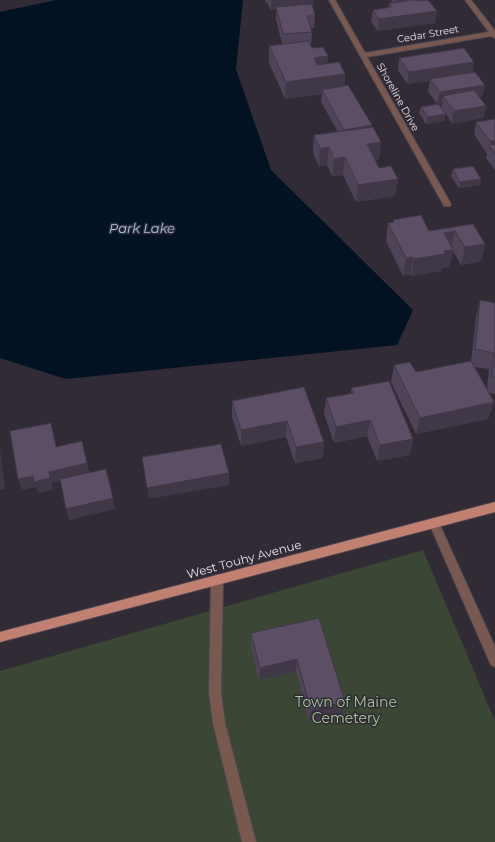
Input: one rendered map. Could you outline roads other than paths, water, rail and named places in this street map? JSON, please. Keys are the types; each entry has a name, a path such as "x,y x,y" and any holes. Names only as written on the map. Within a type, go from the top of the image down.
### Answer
{"main road":[{"name":"West Touhy Avenue","path":"0,637 495,507"}],"street":[{"name":"Shoreline Drive","path":"332,0 447,204"},
{"path":"468,0 494,34"},
{"name":"Cedar Street","path":"364,55 494,34"},
{"path":"434,523 495,661"},
{"path":"217,580 215,664 217,707 219,723 249,842"}],"water":[{"name":"Park Lake","path":"56,0 243,0 236,69 271,170 413,310 397,345 66,379 0,358 0,12"}],"park label":[{"name":"Town of Maine Cemetery","path":"346,710"}]}
